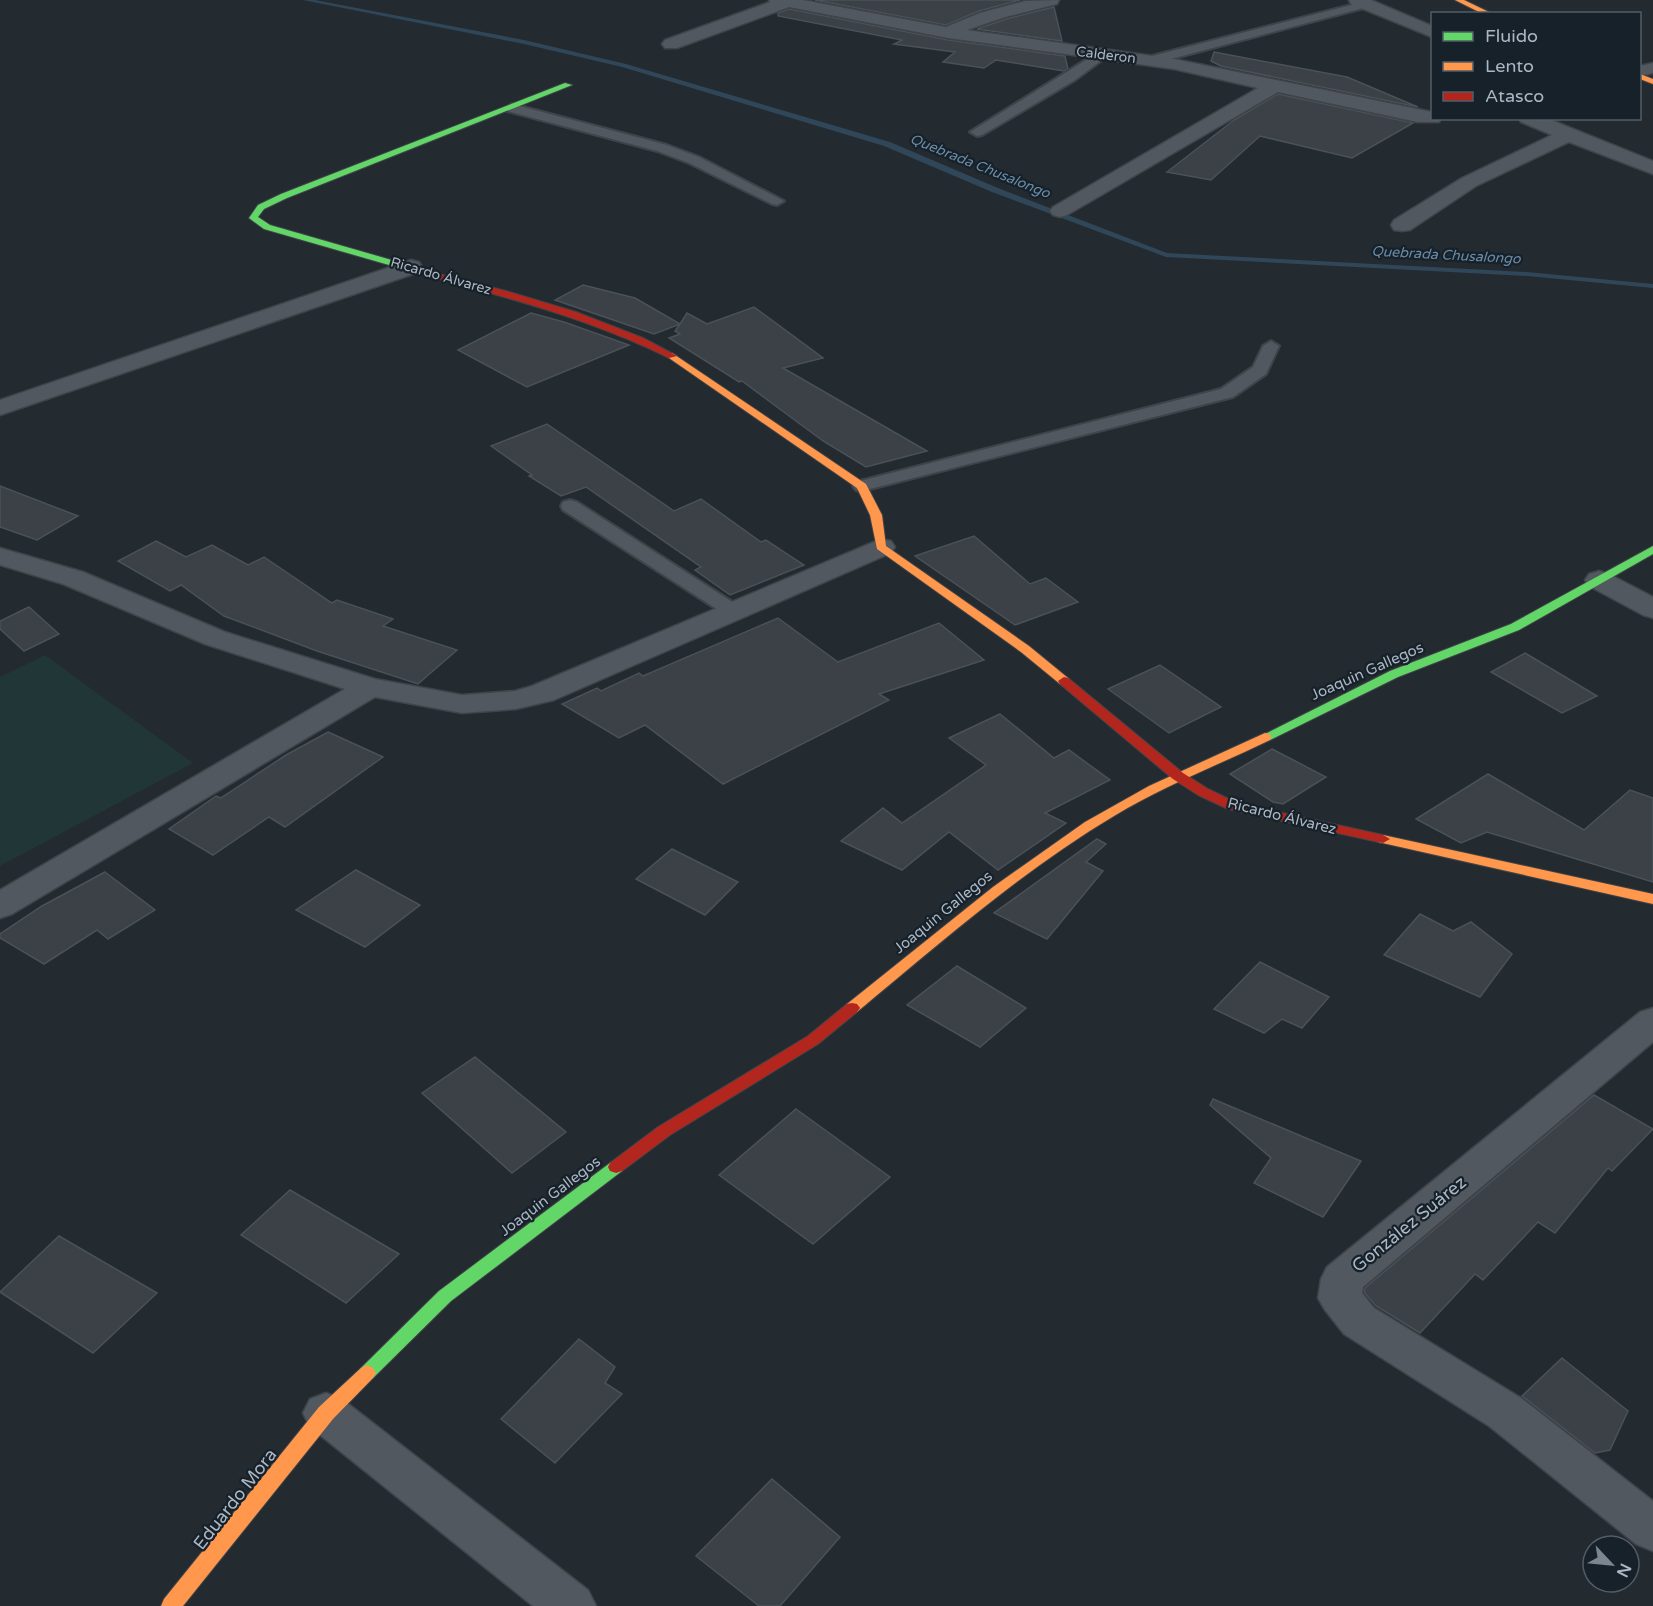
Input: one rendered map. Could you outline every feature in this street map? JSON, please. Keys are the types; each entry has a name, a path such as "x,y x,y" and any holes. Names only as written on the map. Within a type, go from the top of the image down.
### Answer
{"main road":[{"path":"1458,0 1485,12"},
{"name":"Ricardo Álvarez","path":"568,85 284,196 261,207 253,218 267,226 573,315 637,337 680,360 861,486 873,504 880,528 881,547 1025,649 1178,776 1203,792 1233,806 1653,899"},
{"name":"Joaquin Gallegos","path":"326,1413 445,1296 654,1138 813,1040 999,888 1092,824 1178,776 1234,752 1394,674 1515,627 1653,549"},
{"name":"Eduardo Mora","path":"171,1606 326,1413"}],"street":[{"path":"948,33 986,17 1051,0"},
{"path":"670,44 786,1"},
{"name":"Calderon","path":"786,1 948,33 1152,60 1417,116 1431,117"},
{"path":"1362,2 1431,32"},
{"path":"1060,211 1274,86"},
{"path":"1533,120 1653,168"},
{"path":"1402,225 1470,182 1568,135"},
{"path":"0,408 411,267"},
{"path":"0,556 74,578 215,638 370,687 462,704 516,700 543,693 881,547"},
{"path":"1599,580 1653,609"},
{"path":"0,906 370,687"},
{"name":"González Suárez","path":"1653,1020 1342,1279 1340,1298 1359,1321 1505,1412 1653,1529"},
{"path":"326,1413 571,1606"}],"lane":[{"path":"1152,60 1362,2"},
{"path":"977,132 1071,77 1102,54"},
{"path":"512,108 662,148 694,160 777,201"},
{"path":"861,486 1227,393 1260,370 1271,346"},
{"path":"570,506 733,611"}],"green space":[{"path":"45,655 193,763 0,866 0,677"}],"building":[{"path":"815,0 1020,0 979,11 946,25"},
{"path":"1054,7 1062,41 977,29 1006,19"},
{"path":"789,9 948,40 1065,56 1068,69 1064,71 996,60 984,68 943,62 955,52 894,44 902,40 778,16 778,13"},
{"path":"1214,52 1347,77 1418,107 1221,66 1211,61"},
{"path":"1278,94 1413,123 1352,158 1260,136 1211,180 1167,172 1234,120"},
{"path":"583,285 635,298 680,324 654,334 555,300"},
{"path":"754,307 823,358 783,368 927,451 866,467 823,441 742,381 739,382 669,338 680,334 675,331 687,313 707,324"},
{"path":"531,313 629,345 527,387 458,350"},
{"path":"547,424 674,511 701,499 761,542 766,540 804,565 730,595 695,570 701,567 586,487 561,496 529,476 532,475 491,446"},
{"path":"0,486 78,516 37,540 0,527"},
{"path":"974,536 1030,584 1046,578 1078,602 1015,625 915,556"},
{"path":"156,541 186,557 212,545 248,565 264,557 332,603 337,600 393,619 383,626 457,650 418,684 317,651 224,616 181,585 170,591 118,561"},
{"path":"29,607 59,634 24,651 0,629 0,621"},
{"path":"778,618 838,662 939,623 984,660 879,694 889,700 723,784 645,725 619,738 562,704 597,688 601,691 639,673 643,676"},
{"path":"1525,653 1597,696 1562,713 1491,672"},
{"path":"1160,665 1221,707 1169,733 1108,689"},
{"path":"1000,714 1054,758 1069,750 1110,780 1045,813 1066,823 998,870 949,832 902,870 841,841 883,808 902,823 986,765 949,738"},
{"path":"328,732 383,757 285,827 269,817 213,855 169,829 216,796 221,798 286,755"},
{"path":"1272,749 1326,777 1283,804 1273,802 1230,774"},
{"path":"1488,774 1584,830 1630,790 1653,798 1653,882 1487,832 1461,843 1416,819"},
{"path":"1097,839 1106,844 1086,862 1103,871 1047,939 994,913"},
{"path":"672,849 738,882 705,915 636,879"},
{"path":"356,870 420,905 365,947 296,910"},
{"path":"105,872 155,910 108,939 97,930 44,964 0,938 0,934 42,906"},
{"path":"1420,914 1453,931 1471,922 1512,954 1480,997 1384,955"},
{"path":"1260,962 1329,997 1302,1028 1282,1019 1264,1033 1214,1009"},
{"path":"957,966 1026,1008 980,1047 907,1005"},
{"path":"475,1057 566,1132 512,1173 422,1093"},
{"path":"1594,1095 1653,1129 1612,1171 1608,1168 1555,1233 1538,1222 1483,1280 1475,1274 1420,1333 1376,1306 1364,1292 1365,1288"},
{"path":"1213,1099 1361,1161 1323,1217 1254,1183 1271,1158 1210,1105"},
{"path":"796,1109 890,1177 813,1244 719,1175"},
{"path":"290,1190 399,1254 346,1303 241,1235"},
{"path":"59,1236 157,1293 93,1353 0,1292"},
{"path":"579,1339 615,1367 605,1383 622,1394 555,1463 501,1419"},
{"path":"1562,1358 1628,1411 1610,1450 1595,1453 1522,1396"},
{"path":"772,1479 840,1537 780,1606 759,1606 696,1556"}],"waterway":[{"name":"Quebrada Chusalongo","path":"306,0 524,42 624,65 887,144 995,190 1166,255 1527,274 1653,286"}],"traffic: fast":[{"path":"399,265 267,227 253,218 261,207 284,196 568,85"},
{"path":"1265,737 1394,674 1515,627 1653,549"},
{"path":"367,1373 445,1296 616,1167"}],"traffic: slow":[{"path":"1458,0 1485,12"},
{"path":"1641,76 1653,82"},
{"path":"672,356 862,486 876,515 881,547 1025,649 1064,681"},
{"path":"852,1008 998,890 1090,825 1154,789 1265,737"},
{"path":"1383,839 1653,899"},
{"path":"171,1606 326,1413 367,1373"}],"traffic: jam":[{"path":"399,265 573,314 607,326 672,356"},
{"path":"1064,681 1178,776 1203,792 1233,806 1383,839"},
{"path":"616,1167 664,1131 813,1040 852,1008"}]}
